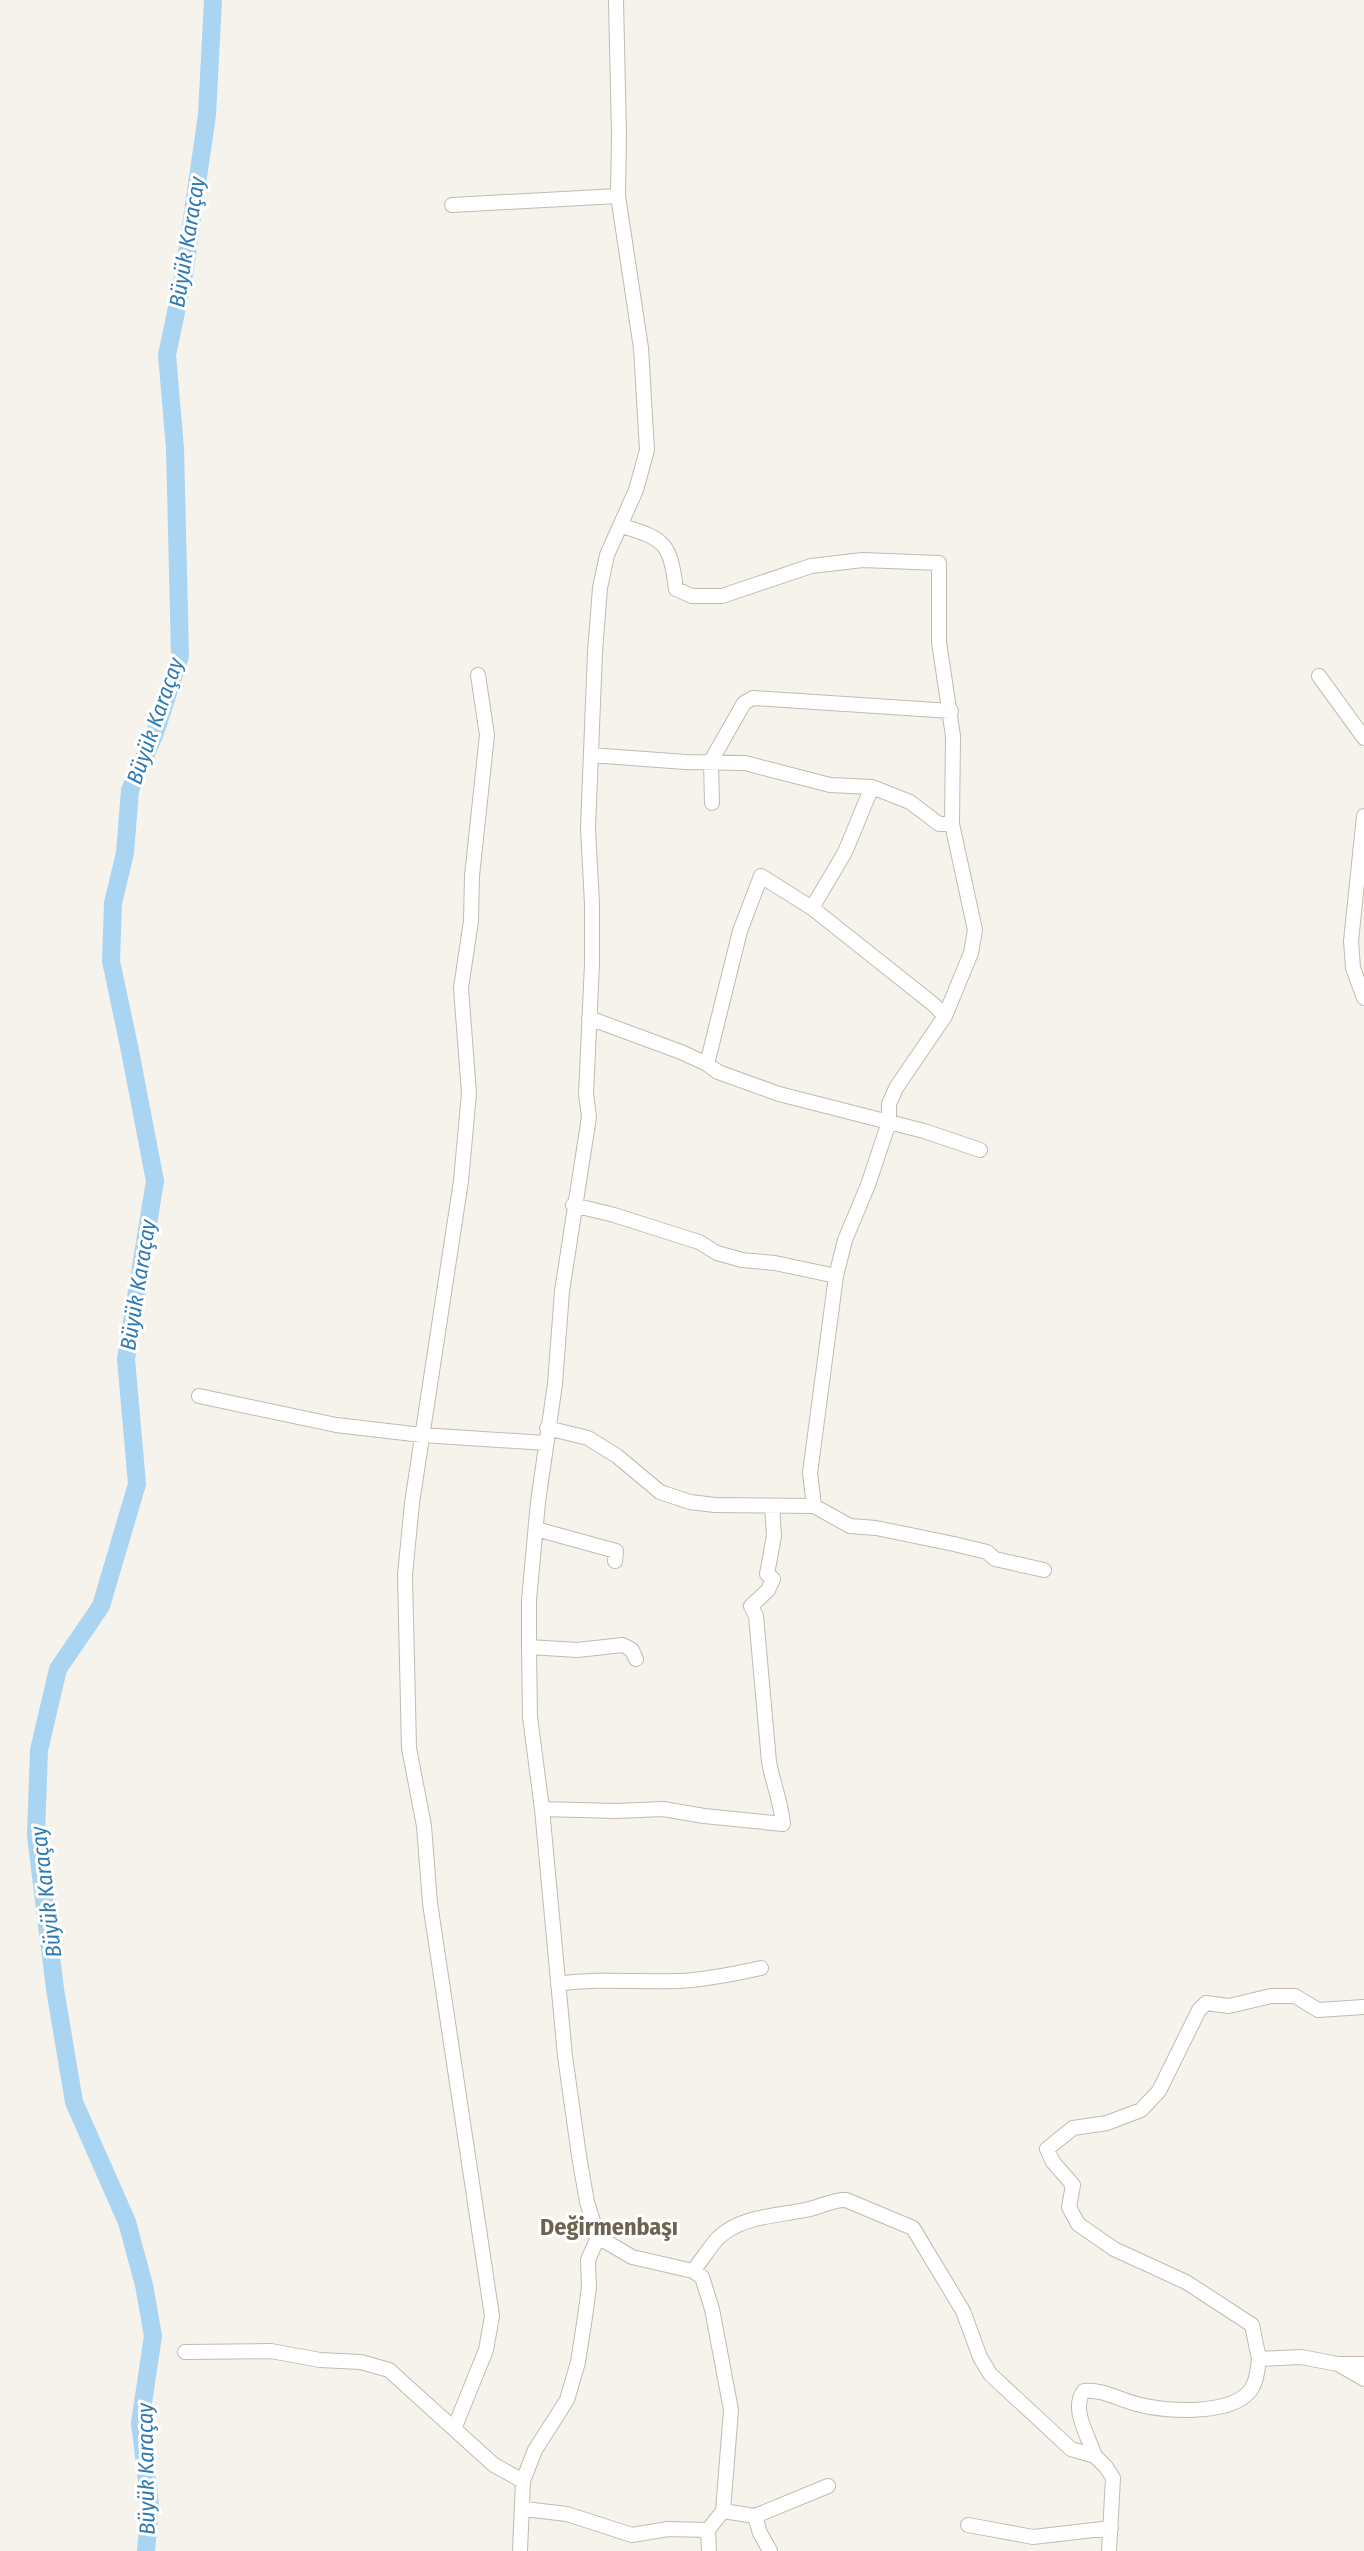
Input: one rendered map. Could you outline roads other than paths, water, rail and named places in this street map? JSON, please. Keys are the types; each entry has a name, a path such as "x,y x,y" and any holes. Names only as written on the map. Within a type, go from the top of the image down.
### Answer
{"street":[{"path":"616,0 618,196 641,348 646,450 636,490 622,526 607,555 600,588 588,828 592,904 592,964 586,1094 589,1117 573,1205 562,1292 555,1384 547,1428 529,1600 530,1717 542,1809 565,2056 587,2202 598,2237 632,2258 693,2271 702,2277 712,2309 731,2410 723,2511 708,2530 709,2551"},
{"path":"452,205 618,196"},
{"path":"622,526 647,534 660,542 672,557 676,589 692,596 722,596 811,566 863,560 939,562 939,642 954,736 952,824 975,930 971,953 945,1016 896,1088 889,1104 889,1122 868,1185 845,1240 836,1276 810,1473 814,1506"},
{"path":"454,2429 486,2350 492,2316 430,1903 424,1826 409,1748 405,1575 412,1503 461,1181 469,1093 461,988 471,921 472,876 487,735 478,675"},
{"path":"1319,676 1364,738"},
{"path":"712,803 711,761 744,703 753,698 951,711"},
{"path":"591,755 685,762 745,763 830,785 872,787 910,802 939,824 952,824"},
{"path":"812,908 845,852 872,787"},
{"path":"1364,816 1351,941 1353,968 1364,998"},
{"path":"707,1064 740,931 760,876 812,908 945,1016"},
{"path":"589,1017 707,1064 718,1072 779,1094 889,1122 980,1150"},
{"path":"573,1205 614,1215 699,1242 717,1253 742,1260 775,1263 836,1276"},
{"path":"199,1396 336,1425 422,1435 546,1443"},
{"path":"547,1428 588,1438 617,1456 660,1492 676,1498 715,1505 814,1506 850,1526 876,1528 954,1544 987,1552 995,1559 1044,1570"},
{"path":"542,1809 616,1811 663,1809 704,1816 783,1824 781,1804 774,1785 770,1762 756,1616 751,1606 768,1590 773,1579 767,1574 774,1536 771,1506"},
{"path":"536,1529 616,1551 615,1561"},
{"path":"529,1647 577,1650 623,1645 632,1650 636,1659"},
{"path":"558,1984 681,1981 761,1968"},
{"path":"1110,2551 1113,2478 1095,2456 1078,2411 1078,2398 1084,2391 1096,2390 1118,2399 1154,2408 1206,2409 1243,2398 1253,2386 1259,2359 1252,2325 1186,2282 1114,2249 1078,2224 1069,2207 1072,2185 1053,2162 1047,2150 1073,2128 1107,2123 1142,2110 1159,2091 1198,2010 1206,2003 1229,2006 1271,1996 1294,1996 1318,2010 1364,2007"},
{"path":"693,2271 719,2237 737,2225 764,2217 806,2210 837,2200 846,2200 868,2211 908,2224 918,2232 963,2311 980,2357 990,2374 1071,2449 1095,2456"},
{"path":"520,2551 524,2509 523,2481 535,2450 567,2400 578,2362 585,2317 589,2287 588,2260 598,2237"},
{"path":"185,2352 271,2351 320,2360 361,2362 389,2370 495,2465 523,2481"},
{"path":"1259,2359 1301,2357 1338,2364 1364,2364"},
{"path":"1338,2364 1364,2379"},
{"path":"723,2511 755,2516 828,2486"},
{"path":"524,2509 567,2514 632,2535 668,2529 708,2530"},
{"path":"755,2516 760,2533 770,2551"},
{"path":"968,2525 1033,2538 1111,2528"}],"waterway":[{"name":"Büyük Karaçay","path":"146,2551 150,2505 140,2423 153,2336 144,2285 127,2222 74,2102 55,1989 36,1836 39,1750 58,1669 101,1606 137,1484 126,1359 155,1181 111,961 113,903 125,853 130,790 155,733 180,656 175,448 167,355 184,274 207,115 213,0"}],"district":[{"name":"Değirmenbaşı","path":"609,2227"}]}
